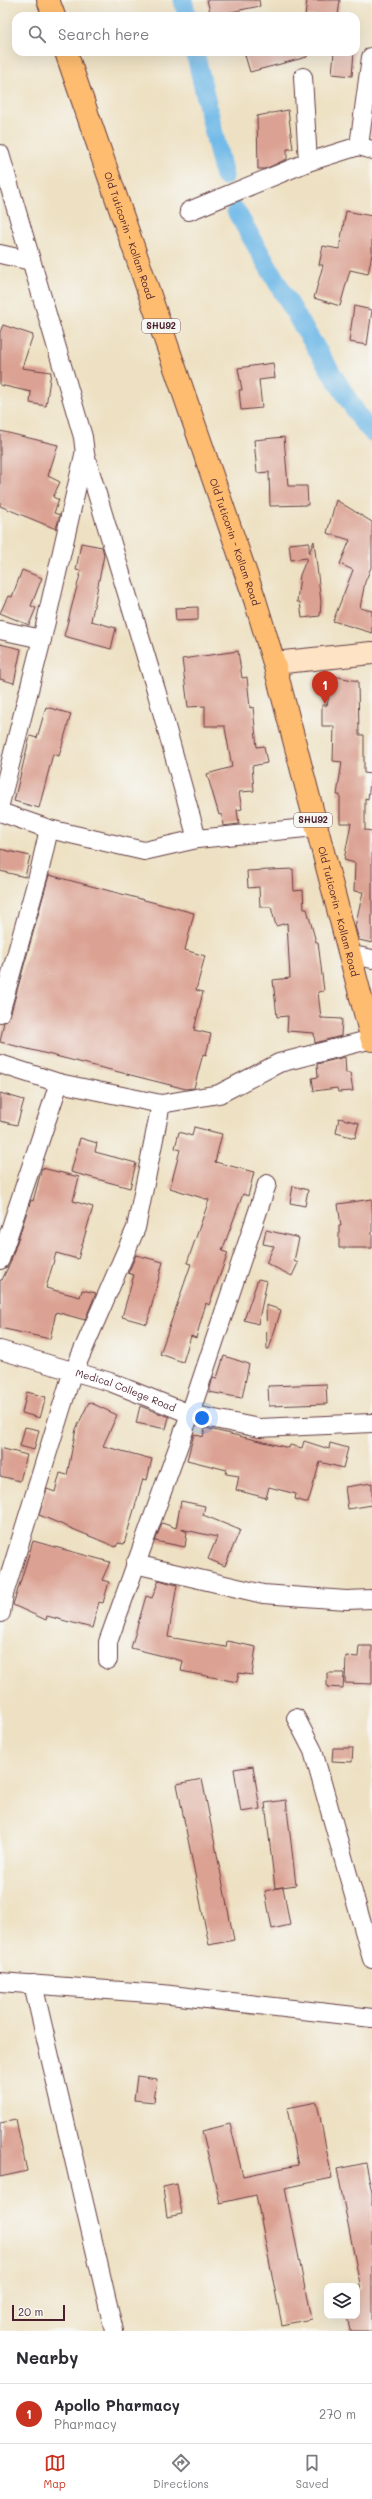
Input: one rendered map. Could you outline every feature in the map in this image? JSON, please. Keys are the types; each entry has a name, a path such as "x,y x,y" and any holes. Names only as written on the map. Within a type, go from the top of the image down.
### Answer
{"main road":[{"path":"48,0 52,12"},
{"name":"Old Tuticorin - Kollam Road","path":"67,56 255,600 274,663 315,827 372,1040"}],"street":[{"path":"189,211 308,162 366,148 371,57"},
{"path":"303,77 308,162"},
{"path":"0,154 83,437 85,454 156,690 197,839"},
{"path":"0,254 31,261"},
{"path":"0,804 42,639 85,454"},
{"path":"0,630 42,639"},
{"path":"274,663 372,653"},
{"path":"0,812 49,829 144,851 197,839 315,827"},
{"path":"0,1013 39,873 49,829"},
{"path":"349,954 372,959"},
{"path":"0,1064 59,1083 161,1104 219,1094 279,1063 372,1040"},
{"path":"0,1260 59,1083"},
{"path":"1,1613 4,1594 74,1371 136,1228 161,1104"},
{"path":"108,1660 108,1642 190,1414 266,1184"},
{"name":"Medical College Road","path":"0,1350 110,1382 190,1414 259,1428 372,1423"},
{"path":"135,1564 263,1594 346,1600 372,1599"},
{"path":"296,1718 313,1752 372,1959"},
{"path":"0,1982 162,1994 372,2018"},
{"path":"33,1984 114,2331"}],"building":[{"path":"207,0 259,0 260,6 231,12 210,12"},
{"path":"307,0 340,0 338,12 306,12"},
{"path":"245,56 307,56 307,57 250,72"},
{"path":"334,56 354,56 352,76 332,74"},
{"path":"288,110 293,149 287,149 287,159 265,169 258,169 257,116"},
{"path":"346,211 372,216 372,254 368,274 350,270 340,306 314,298 323,265 319,265 323,246 339,249"},
{"path":"354,306 372,310 367,345 349,342"},
{"path":"3,325 33,335 22,368 51,372 46,406 30,403 31,392 0,385 0,332"},
{"path":"273,363 275,378 259,380 262,408 241,410 239,390 242,390 238,368"},
{"path":"0,431 58,445 48,476 60,482 53,497 59,500 54,513 60,515 56,529 0,506"},
{"path":"284,437 288,486 307,486 308,505 270,506 269,472 257,473 254,440"},
{"path":"336,500 372,522 372,565 365,582 360,608 372,611 372,633 333,621 353,570 340,564 350,540 327,533"},
{"path":"314,541 321,602 320,616 302,618 300,602 297,602 300,575 307,558 291,560 289,544 309,542 309,553"},
{"path":"81,543 102,547 104,555 91,621 116,628 111,649 64,636 81,571 76,570"},
{"path":"22,570 42,578 31,606 36,608 29,625 0,613 8,596 12,597"},
{"path":"198,607 198,620 176,621 175,608"},
{"path":"0,644 21,649 14,683 0,679"},
{"path":"238,651 242,678 247,677 250,708 253,707 257,747 264,746 267,763 252,766 254,791 239,792 242,809 237,810 239,824 223,826 222,814 219,815 207,774 232,767 225,726 205,726 205,706 188,707 182,659"},
{"path":"333,676 358,681 359,735 364,735 364,773 371,774 368,799 365,798 365,830 372,831 372,943 359,940 355,926 363,892 354,891 355,863 344,860 351,823 340,823 340,795 337,795 342,762 333,761 334,726 322,726 322,705 327,705"},
{"path":"46,707 71,714 59,756 53,754 39,808 14,801 30,736 37,738"},
{"path":"0,849 30,856 25,877 0,871"},
{"path":"293,869 294,891 303,890 304,909 307,909 316,942 318,942 324,991 318,992 321,1018 342,1019 341,1036 315,1043 314,1033 287,1031 288,1016 277,1017 273,980 290,978 287,923 276,926 271,907 260,907 259,887 248,888 247,871"},
{"path":"49,875 194,913 185,950 205,956 196,990 203,992 194,1030 211,1034 206,1055 203,1054 194,1088 186,1089 0,1042 4,1022 10,1016"},
{"path":"345,1057 346,1073 350,1073 353,1091 338,1092 337,1088 314,1091 312,1078 318,1077 317,1064"},
{"path":"0,1093 24,1100 17,1125 0,1121"},
{"path":"339,1118 359,1123 355,1138 336,1133"},
{"path":"194,1127 222,1134 215,1162 254,1172 248,1196 243,1194 222,1251 228,1253 209,1305 206,1303 196,1338 191,1336 183,1362 160,1354 191,1264 187,1263 209,1200 170,1188 180,1150 175,1148 179,1132 192,1136"},
{"path":"80,1138 97,1143 95,1152 136,1163 130,1188 71,1172"},
{"path":"42,1168 79,1177 73,1201 93,1207 78,1259 56,1253 46,1288 80,1297 82,1290 96,1293 85,1320 56,1312 50,1339 0,1328 0,1280 2,1280 10,1263 31,1200 33,1201"},
{"path":"293,1186 308,1190 305,1206 290,1203"},
{"path":"372,1199 372,1248 339,1248 339,1226 341,1226 338,1204"},
{"path":"266,1230 299,1238 294,1261 298,1263 292,1276 266,1263 274,1246 263,1244"},
{"path":"136,1255 163,1262 147,1324 122,1317 134,1275 128,1273"},
{"path":"258,1279 267,1281 258,1324 244,1320"},
{"path":"266,1305 281,1310 269,1349 267,1349"},
{"path":"224,1356 249,1364 242,1398 209,1392 213,1377 217,1378"},
{"path":"326,1384 327,1404 269,1406 268,1386"},
{"path":"27,1392 46,1397 40,1418 22,1413"},
{"path":"89,1402 117,1415 103,1446 152,1459 147,1480 143,1479 124,1544 118,1543 116,1547 39,1515 47,1489 55,1492 60,1473 67,1475 76,1429"},
{"path":"140,1406 169,1417 166,1429 136,1423"},
{"path":"25,1427 39,1430 34,1450 20,1446"},
{"path":"205,1428 289,1448 290,1445 302,1448 304,1441 329,1449 330,1443 348,1448 343,1468 320,1462 308,1503 295,1499 296,1494 269,1487 266,1498 236,1490 239,1476 226,1474 227,1470 187,1460 194,1434 203,1437"},
{"path":"0,1448 27,1455 20,1481 0,1476"},
{"path":"372,1483 372,1505 348,1509 345,1487"},
{"path":"181,1501 205,1506 203,1515 240,1530 225,1566 208,1559 217,1537 181,1529 187,1532 185,1547 155,1541 162,1523 176,1528"},
{"path":"33,1541 110,1562 102,1580 109,1582 103,1603 99,1602 92,1628 47,1616 46,1620 13,1605"},
{"path":"159,1580 177,1585 168,1637 226,1647 227,1641 256,1647 252,1675 239,1673 237,1682 181,1671 183,1661 131,1648 146,1596 152,1598"},
{"path":"359,1646 372,1646 372,1684 345,1683 346,1656 358,1657"},
{"path":"327,1673 344,1673 343,1688 327,1687"},
{"path":"333,1748 353,1748 352,1762 332,1761"},
{"path":"253,1766 260,1809 241,1812 234,1769"},
{"path":"202,1779 234,1940 209,1945 177,1784"},
{"path":"286,1800 296,1885 275,1888 265,1803"},
{"path":"283,1887 290,1925 272,1929 265,1891"},
{"path":"137,2076 157,2079 154,2102 134,2100"},
{"path":"317,2102 332,2178 285,2188 311,2319 282,2325 256,2195 220,2203 202,2131 230,2124 243,2176 298,2165 287,2108"},
{"path":"16,2120 27,2171 0,2177 0,2123"},
{"path":"366,2163 372,2193 372,2331 350,2331 348,2319 360,2319 361,2289 337,2169"},
{"path":"177,2184 182,2214 167,2217 163,2187"}],"waterway":[{"path":"183,0 186,12"},
{"path":"196,56 224,176"},
{"path":"236,211 300,322 361,420 372,432"}],"place":[{"name":"Apollo Pharmacy","path":"325,704"}]}
